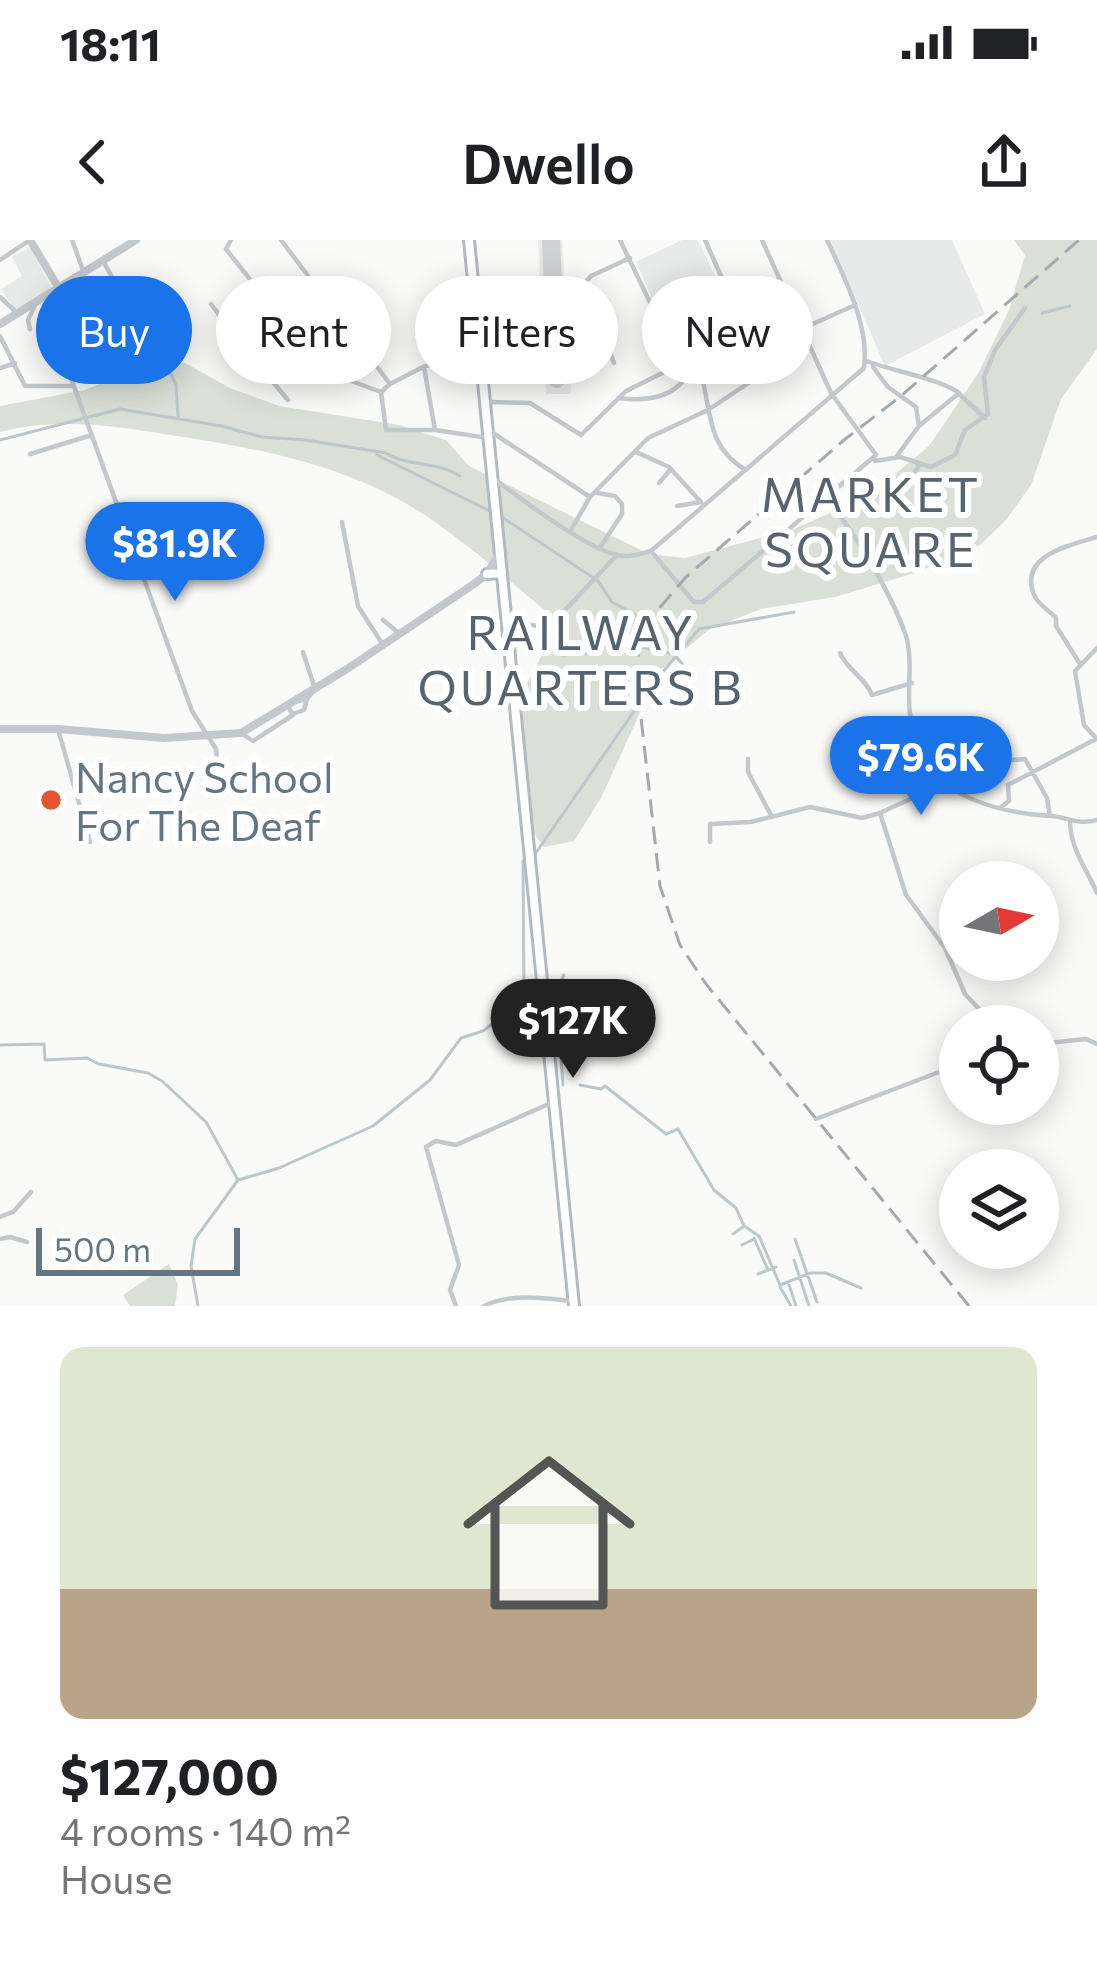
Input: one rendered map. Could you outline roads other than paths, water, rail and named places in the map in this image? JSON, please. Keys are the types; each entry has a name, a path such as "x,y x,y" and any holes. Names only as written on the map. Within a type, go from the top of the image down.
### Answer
{"main road":[{"path":"469,240 472,276"},
{"path":"482,384 574,1304"},
{"path":"487,574 502,573"}],"street":[{"path":"0,260 30,240 47,276"},
{"path":"72,240 84,273"},
{"path":"79,276 136,240"},
{"path":"231,240 226,249 247,276"},
{"path":"281,240 308,276"},
{"path":"620,240 642,284"},
{"path":"705,240 721,276"},
{"path":"762,240 778,276"},
{"path":"827,240 854,306 868,362 888,387 916,407 919,426"},
{"path":"593,276 630,258"},
{"path":"103,261 112,276"},
{"path":"0,297 17,313"},
{"path":"0,324 36,301"},
{"path":"30,329 28,320 36,302"},
{"path":"211,304 216,311"},
{"path":"813,323 854,306"},
{"path":"869,463 896,457 935,466 948,461 964,431 989,407 983,376 1025,308"},
{"path":"0,336 26,386 73,386 197,731"},
{"path":"651,551 694,602 700,603 869,463 875,453 833,396 813,352"},
{"path":"868,362 919,380 944,382 982,418"},
{"path":"491,476 571,530 617,554 651,551 868,362"},
{"path":"0,368 14,363"},
{"path":"275,384 288,400"},
{"path":"360,384 381,392"},
{"path":"381,392 390,384"},
{"path":"427,384 434,430"},
{"path":"484,402 530,403 581,436 617,398 642,384"},
{"path":"617,398 643,401 682,384"},
{"path":"703,384 710,427 719,444 746,470"},
{"path":"571,530 593,495 652,436 708,410 747,384"},
{"path":"381,392 386,430 487,434 593,495 615,496 622,504 622,514 601,546"},
{"path":"896,457 919,426 959,394"},
{"path":"31,454 92,435"},
{"path":"636,452 670,469 704,503"},
{"path":"900,489 920,464"},
{"path":"659,483 670,469"},
{"path":"827,499 847,525 901,625 909,650 912,725 943,784 1029,816 1097,820"},
{"path":"677,506 704,503"},
{"path":"342,522 358,606 383,645"},
{"path":"1080,664 1056,626 1056,618 1037,601 1034,568 1059,547 1097,537"},
{"path":"241,733 252,742 280,724 315,689 487,574 499,554"},
{"path":"505,620 548,628 617,554"},
{"path":"383,620 400,634"},
{"path":"999,808 1009,801 1007,786 1097,739 1084,725 1075,671 1097,648"},
{"path":"303,652 315,689"},
{"path":"841,653 850,669 867,681 873,695 912,683"},
{"path":"291,708 304,710 315,689"},
{"path":"0,729 155,737 197,731 208,736 241,733 307,700"},
{"path":"273,714 280,724"},
{"path":"256,724 262,735"},
{"path":"58,729 91,842"},
{"path":"208,736 219,760 220,789"},
{"path":"748,758 748,772 772,817"},
{"path":"1011,760 1025,759 1047,798 1050,816"},
{"path":"710,842 710,824 742,824 810,807 862,818 943,784"},
{"path":"880,813 905,895 949,955 965,994 975,1005"},
{"path":"1070,822 1073,852 1087,868 1097,893"},
{"path":"1059,1042 1086,1039 1097,1044"},
{"path":"816,1119 939,1072"},
{"path":"456,1306 450,1290 459,1265 426,1147 436,1141 456,1145 553,1102"},
{"path":"0,1217 13,1212 31,1192"},
{"path":"0,1239 27,1242"},
{"path":"484,1306 530,1298 574,1304"}],"waterway":[{"path":"1042,313 1070,306"},
{"path":"176,384 178,417"},
{"path":"0,440 120,409 262,437 386,453 460,476"},
{"path":"377,455 500,516 598,581 612,602 644,620 636,646 674,654 691,675"},
{"path":"530,1039 524,995 523,861 533,857 635,710 644,706 651,686 699,629 794,612"},
{"path":"601,625 605,631 637,633"},
{"path":"562,655 589,653 607,645 616,649 634,646"},
{"path":"563,1085 556,991 564,975"},
{"path":"571,1069 577,1039 573,996"},
{"path":"198,1306 191,1266 195,1239 238,1180 279,1168 373,1126 430,1080 461,1038 483,1031 523,1000"},
{"path":"0,1045 44,1044 45,1060 87,1058 148,1073 206,1122 238,1180"},
{"path":"580,1085 605,1086 666,1134 678,1129 714,1190 736,1208 744,1226 759,1236 780,1285 810,1273 826,1273 861,1288"},
{"path":"733,1234 743,1227"},
{"path":"754,1238 768,1270"},
{"path":"742,1245 754,1239"},
{"path":"795,1239 817,1302"},
{"path":"794,1260 809,1306"},
{"path":"758,1274 776,1267"},
{"path":"789,1285 796,1306"},
{"path":"780,1287 791,1306"}],"railway":[{"path":"969,1306 706,984 680,945 660,886 637,682 639,649 650,619 686,577 1079,240"}],"place":[{"name":"Nancy School For The Deaf","path":"51,800"}],"district":[{"name":"MARKET SQUARE","path":"871,520"},
{"name":"RAILWAY QUARTERS B","path":"581,658"}]}
